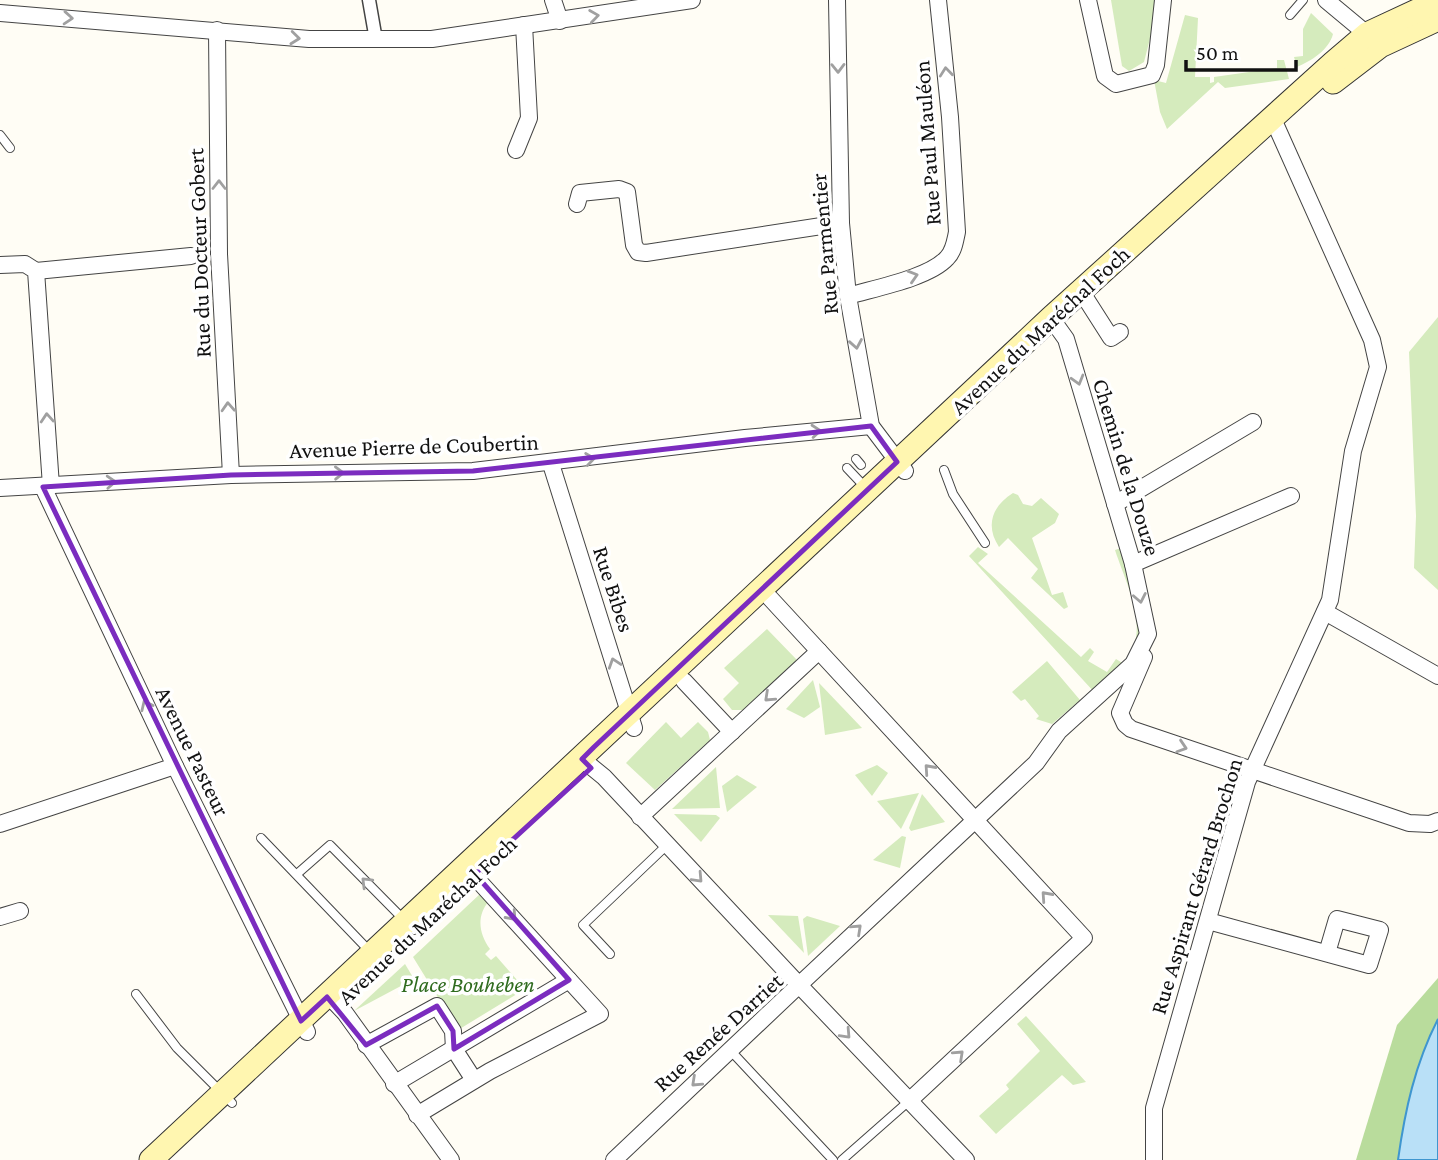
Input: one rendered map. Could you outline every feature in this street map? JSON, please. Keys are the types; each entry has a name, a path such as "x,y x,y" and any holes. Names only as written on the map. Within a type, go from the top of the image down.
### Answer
{"main road":[{"name":"Avenue du Maréchal Foch","path":"759,598 1275,123 1374,40 1438,1"},
{"name":"Avenue du Maréchal Foch","path":"1374,40 1438,19"},
{"name":"Avenue du Maréchal Foch","path":"171,1160 226,1100 672,683 867,489 901,466"},
{"name":"Avenue du Maréchal Foch","path":"151,1160 226,1100"}],"street":[{"path":"369,0 376,40"},
{"path":"553,0 560,21"},
{"path":"0,13 29,8 309,39 432,39 692,0"},
{"name":"Rue Parmentier","path":"837,0 841,223 848,296 871,426 901,466"},
{"name":"Rue Paul Mauléon","path":"848,296 931,270 947,258 954,246 957,232 950,117 938,0"},
{"path":"1088,0 1105,76 1116,84 1152,75 1156,65 1163,0"},
{"path":"1326,0 1374,40"},
{"path":"516,150 529,118 524,25"},
{"name":"Rue du Docteur Gobert","path":"217,30 219,254 231,475"},
{"name":"Rue Aspirant Gérard Brochon","path":"1154,1160 1154,1108 1252,769 1325,612 1333,586 1353,451 1378,367 1373,340 1275,123"},
{"path":"577,204 580,193 619,189 627,192 634,245 638,252 646,253 841,223"},
{"path":"0,265 25,264 36,271 191,256"},
{"path":"36,271 47,486"},
{"path":"1084,296 1111,338 1120,332"},
{"name":"Chemin de la Douze","path":"1055,323 1066,339 1133,564 1148,634 1143,663 1122,706 1121,719 1131,729 1148,736 1252,769"},
{"path":"1115,504 1253,422"},
{"name":"Avenue Pierre de Coubertin","path":"0,488 231,475 473,471 551,464 745,438 871,426"},
{"name":"Rue Bibes","path":"551,464 632,721"},
{"name":"Avenue Pasteur","path":"47,486 175,766 304,1027"},
{"path":"1133,564 1291,496"},
{"path":"759,598 819,651 1084,938 909,1101"},
{"path":"1325,612 1438,676"},
{"path":"586,764 604,777 799,985 1036,763 1059,731 1133,664 1148,634"},
{"path":"640,817 819,651"},
{"path":"672,683 732,732"},
{"path":"0,824 175,766"},
{"path":"1252,769 1409,822 1430,824 1438,821"},
{"path":"417,1115 474,1080 600,1014 469,871"},
{"path":"0,917 20,911"},
{"path":"1208,921 1327,953"},
{"path":"394,1084 566,977"},
{"name":"Rue Renée Darriet","path":"614,1160 799,985 966,1160"},
{"path":"332,1000 451,1160"},
{"path":"366,1045 436,1006 453,1031 453,1049 474,1080"}],"lane":[{"path":"1290,15 1303,0"},
{"path":"0,135 10,148"},
{"path":"847,468 867,489"},
{"path":"944,470 953,494 985,543"},
{"path":"261,838 376,958"},
{"path":"297,874 330,845 410,926"},
{"path":"610,954 583,925 667,845"},
{"path":"136,993 177,1048 226,1100"},
{"path":"730,1050 834,1160"},
{"path":"842,1160 909,1101"}],"highlighted area":[{"path":"871,426 897,462 594,747 582,759 591,768 475,874 569,980 454,1049 453,1031 437,1006 366,1045 327,997 301,1021 43,487 231,475 473,471"}],"green space":[{"path":"1111,0 1160,0 1144,62 1129,71 1122,66"},
{"path":"1311,13 1333,34 1324,50 1297,67 1294,57 1303,56 1303,29"},
{"path":"1185,15 1198,18 1195,77 1210,77 1210,83 1214,82 1214,77 1277,68 1277,60 1284,60 1289,79 1225,88 1218,82 1167,129 1160,112 1154,80 1166,83"},
{"path":"1438,317 1438,590 1414,568 1416,516 1409,352"},
{"path":"1013,493 1018,495 1023,504 1032,506 1041,498 1059,514 1055,523 1032,538 1052,595 1063,592 1068,607 1064,609 1031,578 1038,569 1008,538 999,547 995,539 992,532 993,517 1000,504"},
{"path":"978,547 988,554 978,563 1081,657 1090,648 1094,652 1088,661 1107,672 1116,659 1124,664 1136,637 1137,623 1131,593 1115,550 1121,548 1142,631 1132,659 1095,693 969,556"},
{"path":"767,629 797,660 743,710 732,710 723,699 739,683 724,668"},
{"path":"1047,661 1080,700 1052,724 1036,719 1039,716 1025,699 1021,701 1012,692"},
{"path":"813,680 820,707 804,718 786,709"},
{"path":"819,683 862,728 825,735"},
{"path":"666,722 681,738 698,722 708,732 710,740 655,790 626,763"},
{"path":"877,765 888,773 872,796 855,775"},
{"path":"716,767 720,808 672,809"},
{"path":"737,775 757,787 727,812 722,786"},
{"path":"919,793 901,829 877,801"},
{"path":"922,794 945,822 911,831 909,828"},
{"path":"674,814 716,815 720,818 701,842"},
{"path":"902,836 906,837 900,868 873,860"},
{"name":"Place Bouheben","path":"481,893 489,901 482,913 480,925 490,949 485,954 491,960 496,956 525,989 458,1030 413,957"},
{"path":"768,915 798,916 804,953"},
{"path":"807,916 840,926 808,956 803,919"},
{"path":"405,964 414,979 354,1011"},
{"path":"1438,978 1438,1160 1356,1160 1397,1025"},
{"path":"1026,1016 1086,1082 1073,1085 1062,1075 996,1134 979,1116 1009,1089 1006,1085 1040,1051 1017,1024"}],"water":[{"path":"1438,1019 1438,1160 1398,1160 1412,1088"}]}
